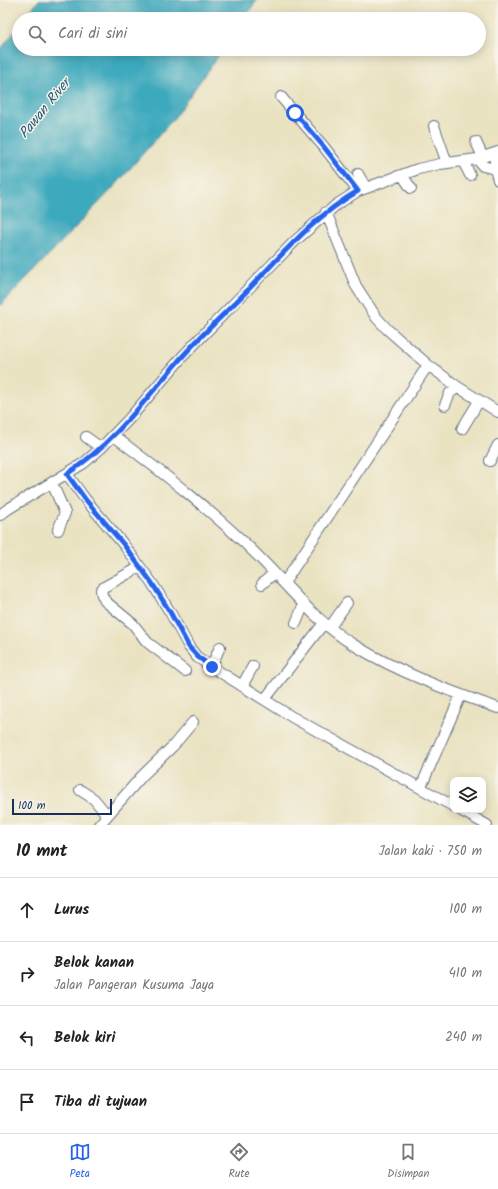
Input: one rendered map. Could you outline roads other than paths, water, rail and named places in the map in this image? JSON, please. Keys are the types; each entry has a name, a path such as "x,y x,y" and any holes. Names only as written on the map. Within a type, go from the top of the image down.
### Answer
{"street":[{"path":"282,97 362,190"},
{"path":"434,126 446,163"},
{"path":"476,142 483,166 495,169"},
{"path":"0,515 84,463 102,448 187,351 295,241 326,212 362,190 402,175 430,166 480,158 496,153 495,169 498,180"},
{"path":"463,160 470,175"},
{"path":"358,174 362,190"},
{"path":"402,175 410,188"},
{"path":"326,212 350,272 364,299 387,329 458,387 498,412"},
{"path":"284,583 428,364"},
{"path":"444,405 450,393 458,387"},
{"path":"462,429 479,401"},
{"path":"114,436 172,480 224,524 258,556 304,604 327,625 354,645 419,678 498,708"},
{"path":"86,437 102,448"},
{"path":"490,461 498,445"},
{"path":"67,474 140,567 162,599 189,647 198,657 292,717 450,804"},
{"path":"52,483 65,513 58,530"},
{"path":"140,567 104,587 102,590 102,595 105,600 132,624 147,642 186,670"},
{"path":"262,584 274,573"},
{"path":"265,699 347,603"},
{"path":"296,623 304,604"},
{"path":"212,667 220,647"},
{"path":"242,686 253,666"},
{"path":"421,787 461,695"},
{"path":"99,825 142,776 173,746 193,722"},
{"path":"80,790 94,799 107,815"},
{"path":"465,813 487,825"}],"water":[{"path":"39,0 257,0 249,12 30,12"},
{"name":"Pawan River","path":"12,35 12,56 218,56 174,118 115,186 0,306 0,50"}]}
